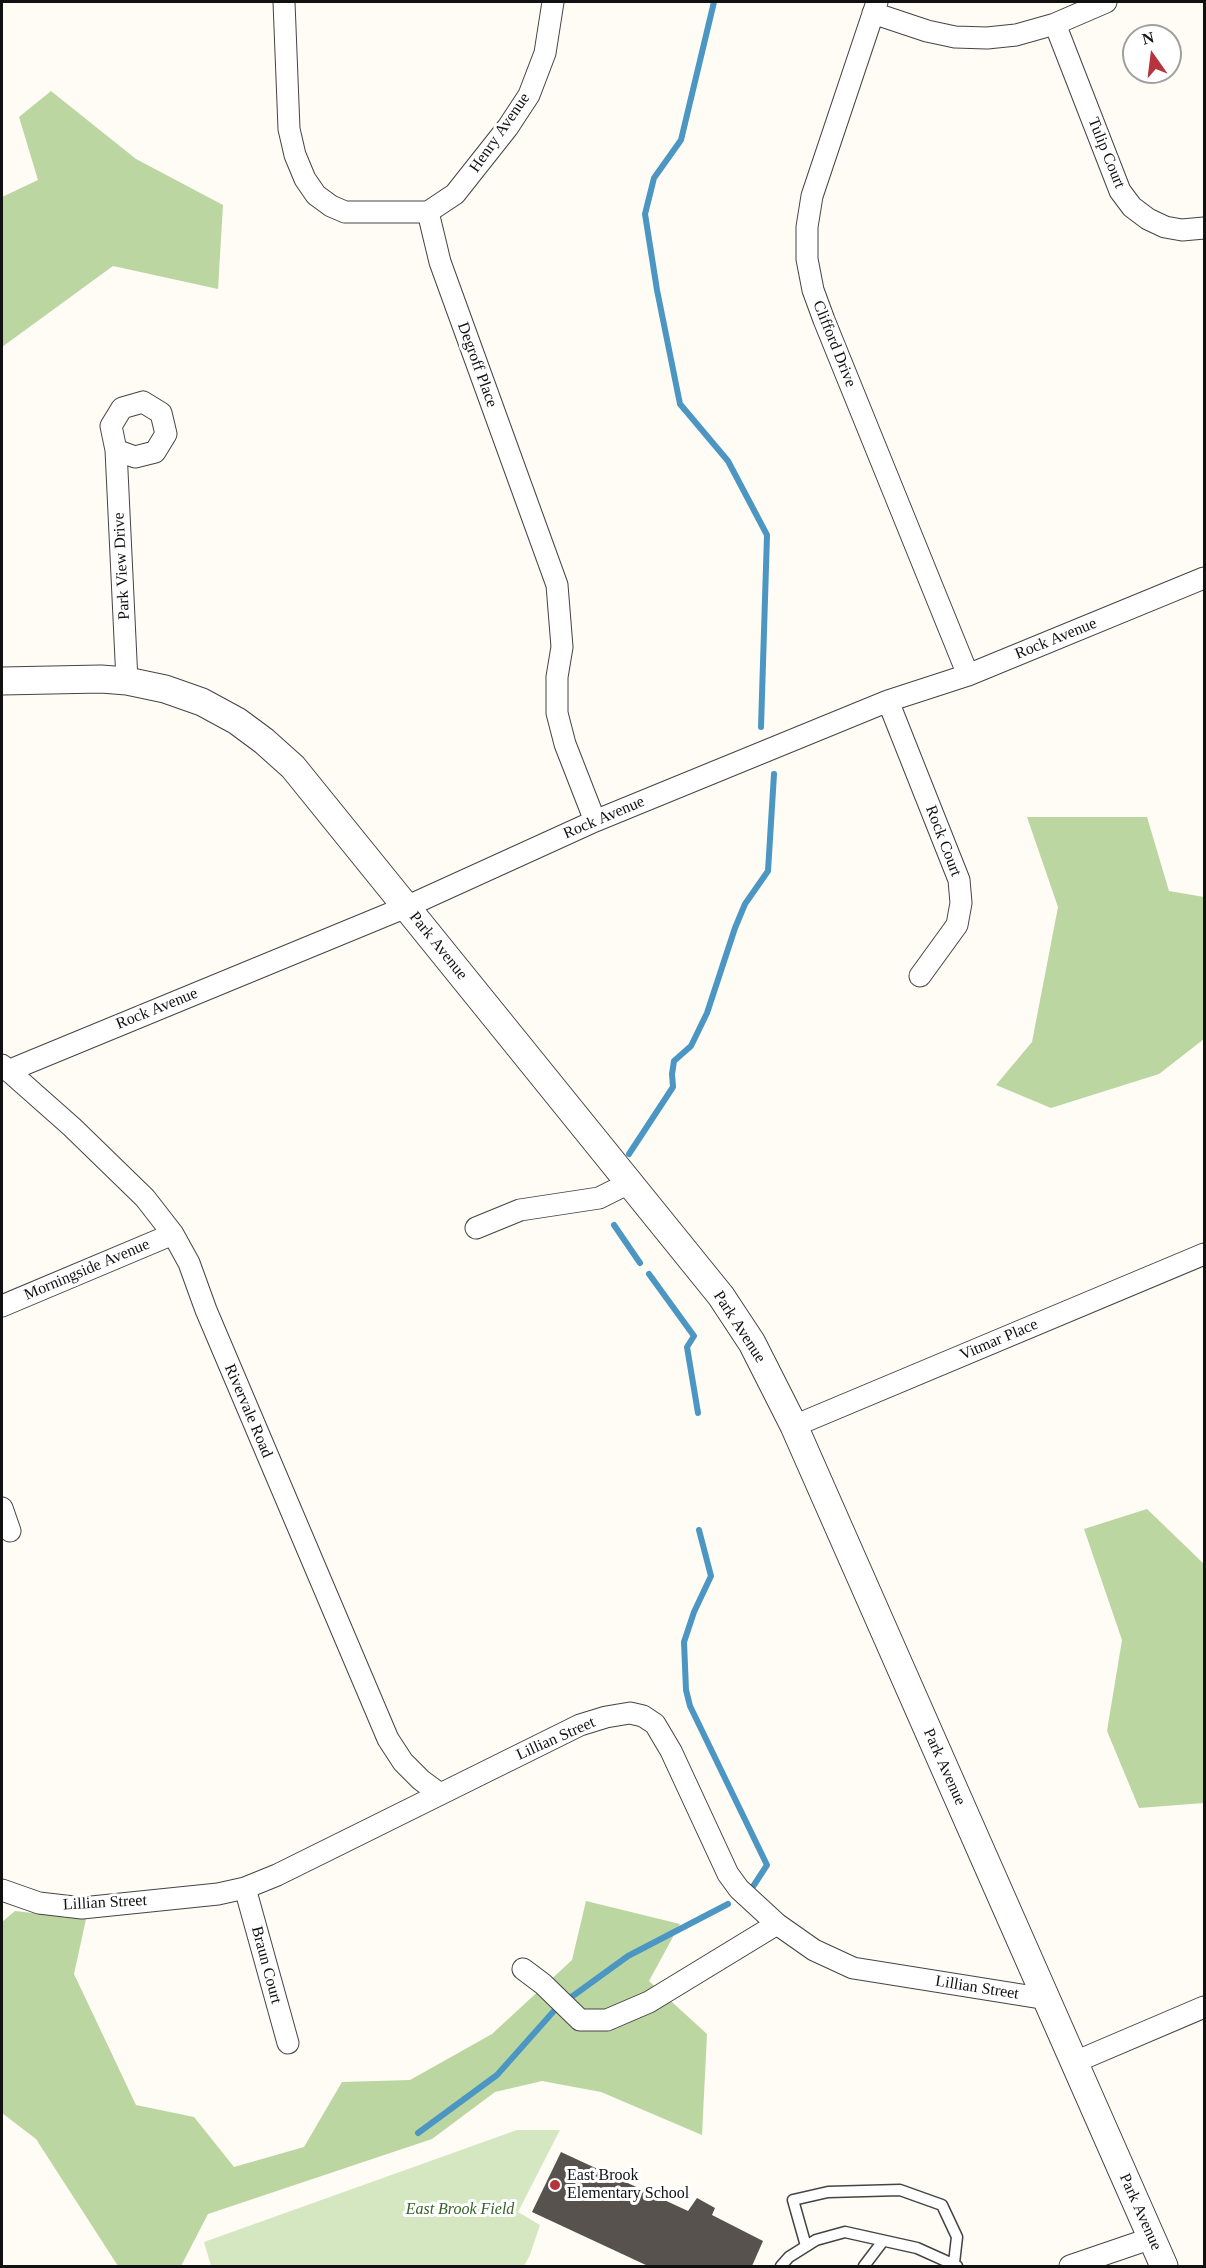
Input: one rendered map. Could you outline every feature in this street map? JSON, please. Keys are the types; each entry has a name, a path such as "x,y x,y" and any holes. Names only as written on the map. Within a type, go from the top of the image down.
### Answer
{"street":[{"path":"284,2 289,129 295,155 305,179 316,195 331,206 345,212 428,212"},
{"name":"Henry Avenue","path":"428,212 455,194 494,145 529,95 545,54 553,2"},
{"path":"875,7 927,31 955,37 987,38 1016,35 1055,24 1106,2"},
{"name":"Clifford Drive","path":"875,7 812,196 807,227 807,259 813,290 824,320 968,675"},
{"name":"Tulip Court","path":"1055,24 1120,190 1132,207 1156,223 1182,230 1204,228"},
{"name":"Degroff Place","path":"428,212 440,262 557,585 562,646 557,677 557,714 565,744 595,821"},
{"name":"Park View Drive","path":"116,450 128,681"},
{"name":"Rock Avenue","path":"5,1068 406,907 595,821 888,701 968,675 1204,578"},
{"name":"Park Avenue","path":"2,681 101,679 128,681 165,689 202,702 237,721 264,741 293,767 721,1296 752,1343 794,1426 1164,2266"},
{"name":"Rock Court","path":"888,701 959,880 961,903 957,925 920,976"},
{"name":"Rivervale Road","path":"5,1068 72,1127 145,1198 173,1234 189,1263 206,1310 388,1739 403,1762 421,1780 440,1794"},
{"path":"476,1228 520,1210 599,1198 629,1183"},
{"name":"Morningside Avenue","path":"2,1306 173,1234"},
{"name":"Vitmar Place","path":"794,1426 1204,1254"},
{"path":"2,1508 10,1531"},
{"name":"Lillian Street","path":"2,1890 39,1903 82,1908 218,1894 245,1888 277,1875 580,1725 630,1713 643,1716 655,1724 671,1751 728,1874 740,1889 777,1924 814,1950 853,1968 1047,1999"},
{"name":"Braun Court","path":"245,1888 288,2043"},
{"path":"523,1969 543,1984 580,2020 607,2020 649,2002 777,1924"},
{"path":"1075,2062 1204,2007"},
{"path":"1070,2266 1152,2238"}],"lane":[{"path":"781,2266 789,2257 816,2240 845,2232 917,2248 956,2265 957,2237 942,2205 900,2190 828,2192 793,2200 806,2246"},
{"path":"864,2266 883,2241"}],"green space":[{"path":"51,91 136,159 223,205 218,289 113,266 2,347 2,197 38,180 19,117"},
{"path":"1027,817 1147,817 1169,891 1204,897 1204,1039 1159,1074 1051,1108 996,1085 1032,1042 1058,907"},
{"path":"1147,1509 1204,1564 1204,1803 1139,1808 1107,1731 1122,1640 1084,1529"},
{"path":"586,1901 680,1924 649,1981 707,2034 702,2135 601,2092 542,2081 495,2092 432,2139 208,2214 181,2266 118,2266 36,2139 2,2113 2,1922 15,1911 86,1919 74,1974 136,2105 194,2117 234,2167 304,2147 342,2082 410,2080 492,2034 572,1960"},
{"name":"East Brook Field","path":"517,2130 560,2130 518,2212 540,2225 524,2266 211,2266 204,2242"}],"building":[{"name":"East Brook Elementary School","path":"561,2152 688,2211 697,2198 715,2208 712,2215 763,2241 752,2266 648,2266 532,2212"}],"waterway":[{"path":"714,2 681,140 654,178 645,214 657,290 680,404 728,461 767,535 761,727"},
{"path":"629,1154 673,1087 674,1061 691,1046 707,1013 745,904 768,871 774,774"},
{"path":"614,1225 640,1263"},
{"path":"649,1274 694,1336 687,1347 698,1413"},
{"path":"699,1530 711,1576 694,1612 684,1642 686,1690 690,1706 767,1865 754,1885"},
{"path":"570,1998 628,1956 728,1904"},
{"path":"418,2133 497,2075 553,2012"}],"place":[{"name":"East Brook Elementary School","path":"555,2185"}]}
